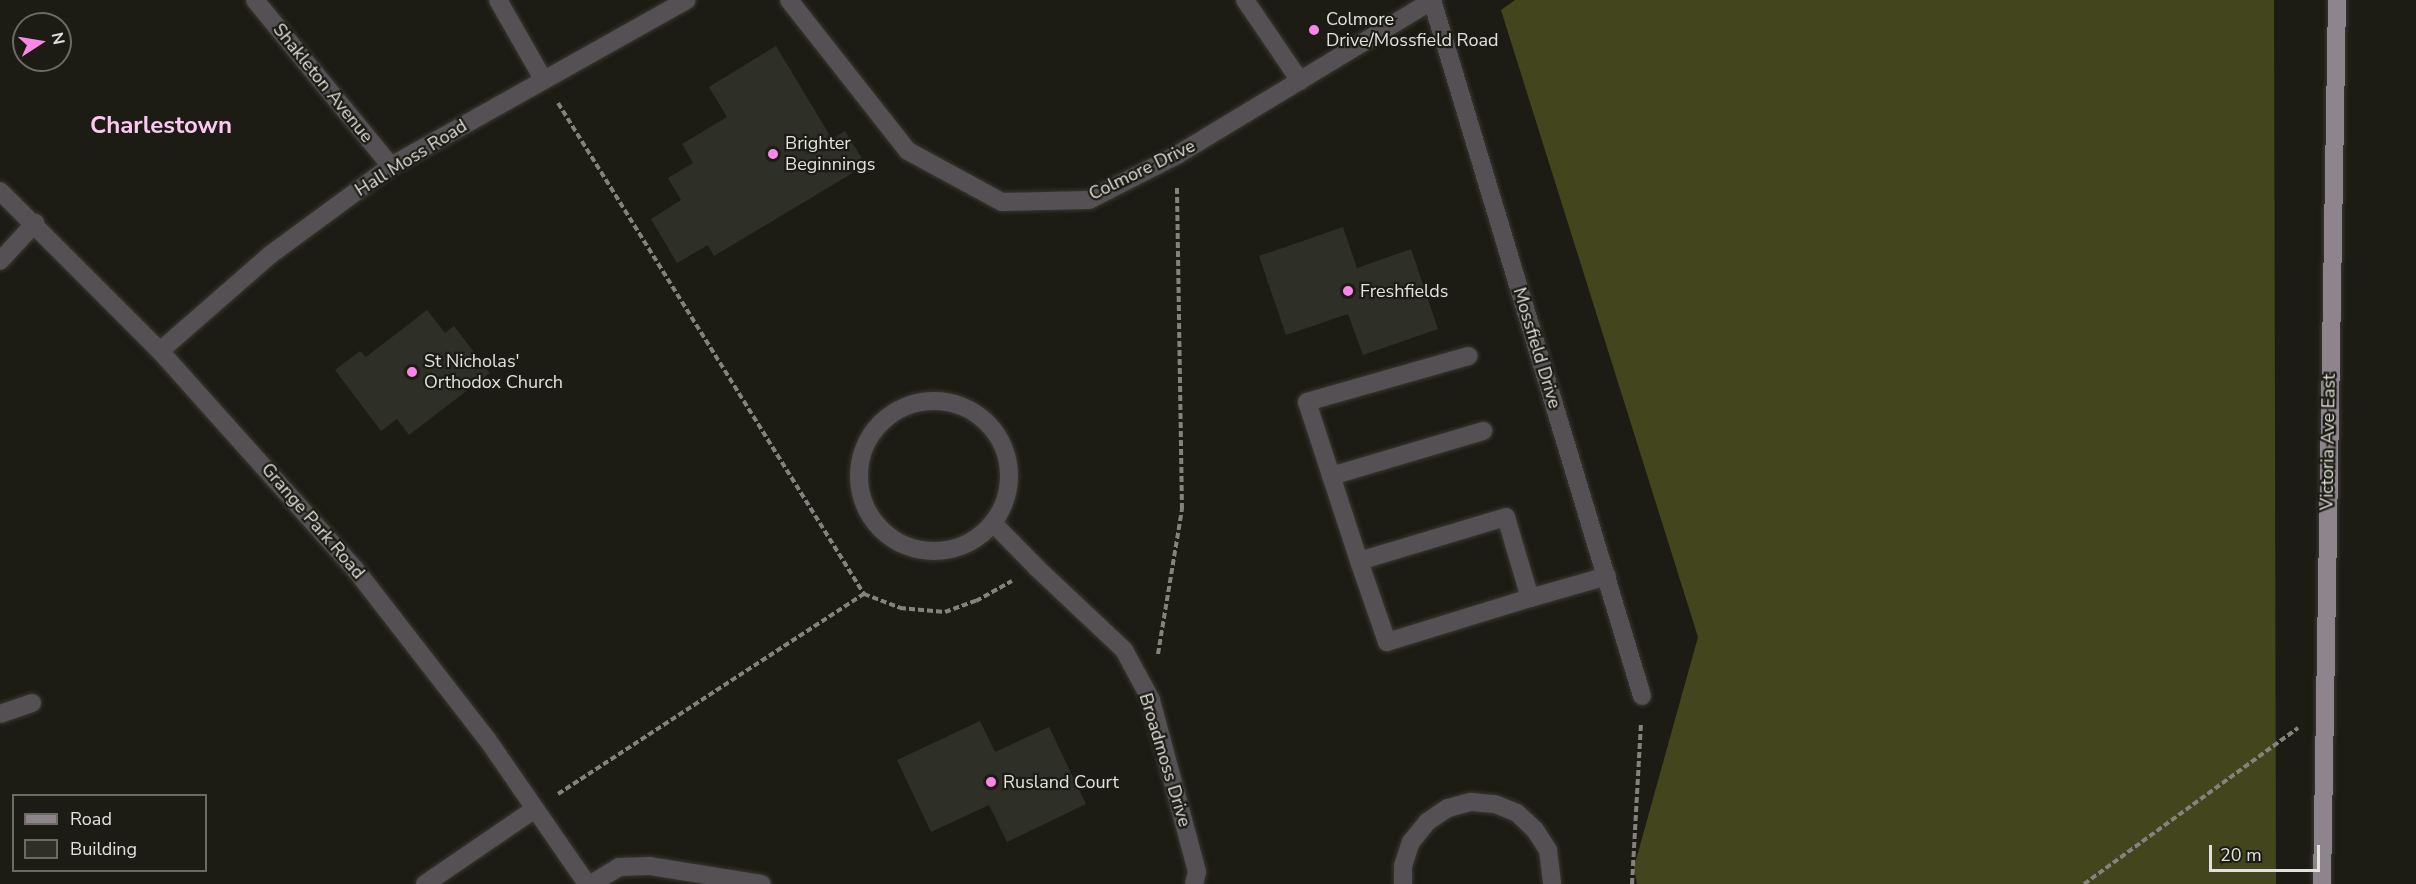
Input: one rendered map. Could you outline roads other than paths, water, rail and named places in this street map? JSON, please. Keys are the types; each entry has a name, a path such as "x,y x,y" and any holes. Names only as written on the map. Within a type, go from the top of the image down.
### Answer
{"main road":[{"name":"Victoria Ave East","path":"2322,884 2322,710 2337,0"}],"street":[{"name":"Shakleton Avenue","path":"255,0 392,166"},
{"path":"498,0 543,79"},
{"name":"Hall Moss Road","path":"160,351 270,255 392,166 687,0"},
{"name":"Colmore Drive","path":"789,0 908,151 1002,202 1089,200 1177,155 1432,0"},
{"path":"1245,0 1300,81"},
{"name":"Mossfield Drive","path":"1432,0 1642,696"},
{"name":"Grange Park Road","path":"0,191 35,223 160,351 356,569 487,739 589,884"},
{"path":"0,261 35,223"},
{"path":"1469,356 1307,402 1387,642 1607,576"},
{"path":"931,400 955,404 977,414 995,431 1006,453 1010,477 1005,502 993,523 975,540 951,550 926,552 894,540 880,531 865,510 858,485 860,459 869,435 885,417 907,405 931,400"},
{"path":"1331,476 1483,431"},
{"path":"1359,561 1506,518 1530,598"},
{"name":"Broadmoss Drive","path":"993,523 1124,650 1151,700 1197,872 1194,884"},
{"path":"0,714 32,702"},
{"path":"1403,884 1403,866 1411,842 1427,822 1448,808 1471,802 1495,804 1517,813 1535,830 1548,850 1552,884"},
{"path":"425,884 535,809"},
{"path":"589,884 619,867 650,866 762,884"}],"place":[{"name":"Colmore Drive/Mossfield Road","path":"1314,30"},
{"name":"Brighter Beginnings","path":"773,154"},
{"name":"Freshfields","path":"1348,291"},
{"name":"St Nicholas' Orthodox Church","path":"412,372"},
{"name":"Rusland Court","path":"991,782"}],"district":[{"name":"Charlestown","path":"161,126"}]}
